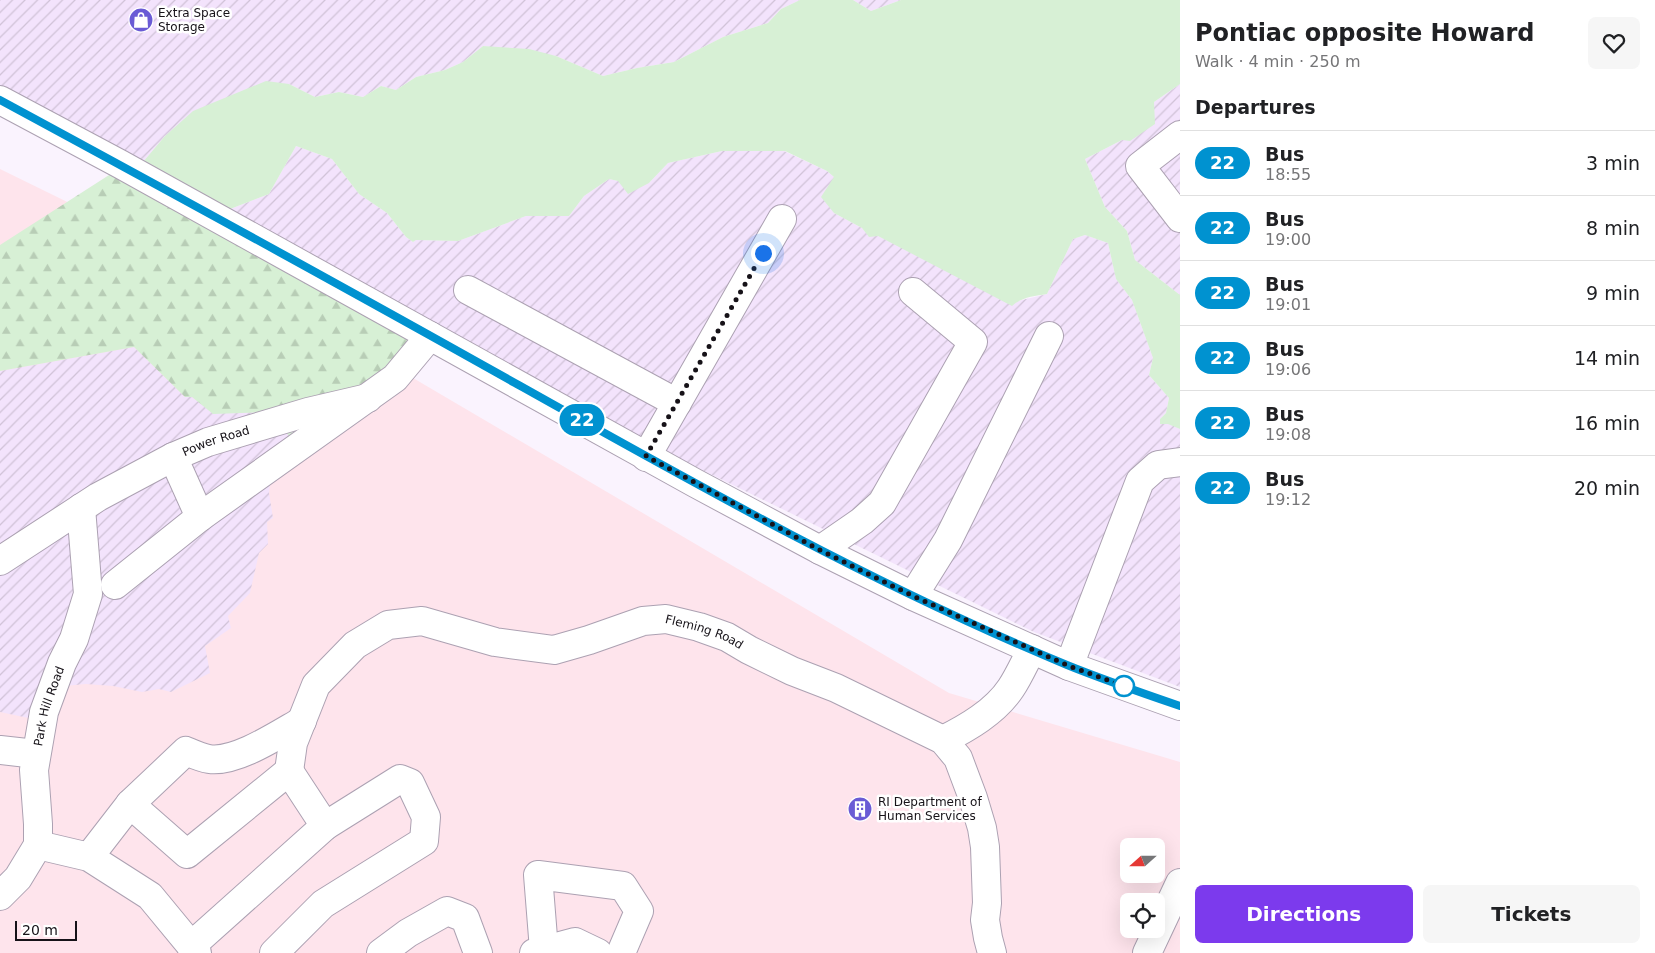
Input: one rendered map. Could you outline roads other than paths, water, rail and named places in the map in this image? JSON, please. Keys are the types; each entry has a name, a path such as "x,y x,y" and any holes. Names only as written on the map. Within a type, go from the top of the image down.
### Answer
{"street":[{"path":"0,100 120,164 646,456 820,550 913,596 1069,666 1180,706"},
{"path":"1180,135 1140,166 1180,218"},
{"path":"646,456 782,219"},
{"path":"468,290 677,403"},
{"path":"820,550 862,521 882,503 973,342 913,292"},
{"name":"Power Road","path":"0,561 98,497 208,442 308,412 368,398 395,378 430,336"},
{"path":"913,596 948,540 1049,336"},
{"path":"115,585 200,516 368,398"},
{"path":"173,458 200,516"},
{"path":"1069,666 1140,481 1158,465 1180,462"},
{"name":"Park Hill Road","path":"38,845 34,770 44,712 62,663 74,639 88,594 81,508"},
{"name":"Fleming Road","path":"289,771 298,732 316,685 355,644 388,624 422,620 495,642 554,650 643,621 666,619 699,627 727,637 792,671 836,688 943,740 958,758 982,828 985,847 987,903 985,920 992,953"},
{"path":"943,740 971,725 991,709 1010,689 1032,649"},
{"path":"89,857 130,804 186,752 209,759 230,756 298,732"},
{"path":"0,750 36,754"},
{"path":"130,804 187,854 289,771 325,826"},
{"path":"0,896 18,878 38,845 89,857 150,896 194,950 325,826 400,779 410,783 426,817 424,841 323,904 274,953"},
{"path":"598,953 575,942 539,952 538,875 623,886 639,911 621,953"},
{"path":"1147,953 1180,883"},
{"path":"381,953 408,933 447,911 465,918 478,953"}],"place":[{"name":"Extra Space Storage","path":"141,20"},
{"name":"RI Department of Human Services","path":"860,809"}]}
